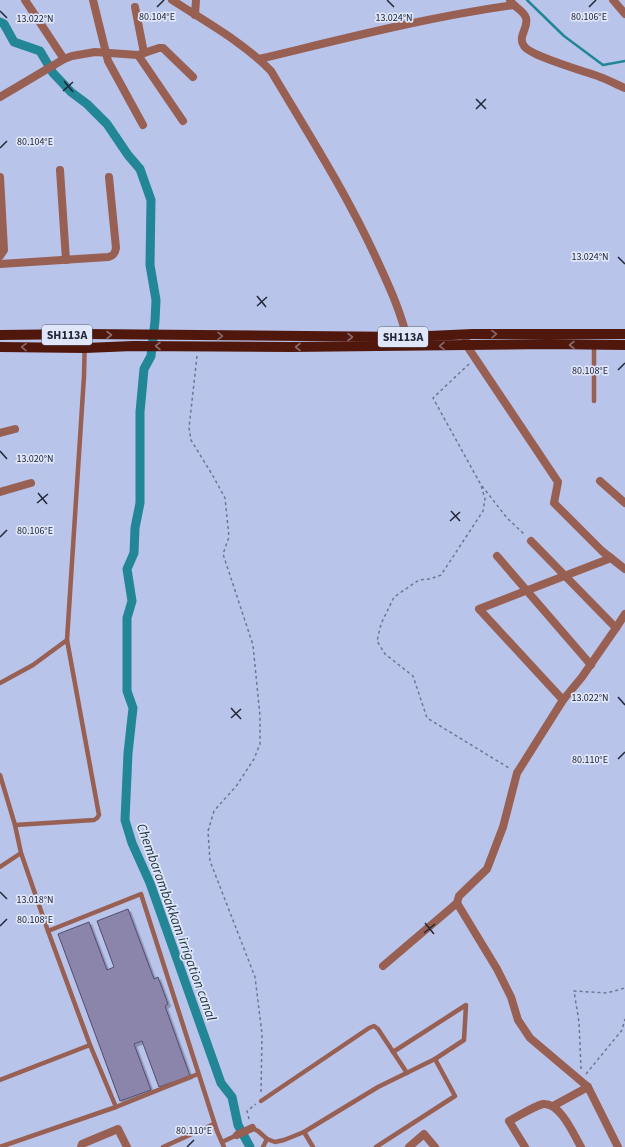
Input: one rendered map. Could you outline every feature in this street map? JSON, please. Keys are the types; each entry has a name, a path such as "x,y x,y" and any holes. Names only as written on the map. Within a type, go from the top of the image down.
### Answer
{"main road":[{"name":"SH113A","path":"0,335 133,335 182,341 198,346 408,342 465,335 625,334"},
{"name":"SH113A","path":"0,347 85,348 133,346 182,341 408,342 467,346 625,345"}],"street":[{"path":"25,0 61,61"},
{"path":"93,0 108,61 143,125"},
{"path":"172,0 243,46 271,71 335,177 361,225 384,275 408,342"},
{"path":"195,15 196,0"},
{"path":"613,0 625,14"},
{"path":"259,59 343,38 511,3 522,10 526,18 527,26 522,35 521,42 525,48 564,65 601,77 625,88"},
{"path":"135,7 141,54 183,122"},
{"path":"0,97 61,61 72,56 95,52 141,54 163,48 193,77"},
{"path":"60,170 66,260"},
{"path":"0,177 4,250 0,256"},
{"path":"0,264 112,256 116,252 116,248 109,177"},
{"path":"465,335 467,346 558,482 554,503 602,551 625,569"},
{"path":"0,433 15,429"},
{"path":"600,481 625,503"},
{"path":"0,492 30,483"},
{"path":"531,542 616,628"},
{"path":"497,556 591,665"},
{"path":"563,700 479,609 611,558"},
{"path":"383,966 456,903 459,896 487,869 503,827 517,773 563,700 591,665 625,614"},
{"path":"456,903 497,969 511,997 518,1020 530,1038 588,1087 618,1147"},
{"path":"553,1106 588,1087"},
{"path":"525,1147 510,1121 544,1104 553,1106 567,1122 581,1147"},
{"path":"237,1136 252,1128"},
{"path":"81,1147 82,1144 118,1129 126,1147"},
{"path":"409,1147 424,1134 435,1147"}],"lane":[{"path":"15,825 94,820 99,814 67,640 84,376 85,334"},
{"path":"594,345 594,401"},
{"path":"0,684 33,665 67,640"},
{"path":"0,775 15,825 21,853 48,931 90,1045 116,1107"},
{"path":"0,867 21,853"},
{"path":"48,931 141,894 214,1124 223,1145 237,1136"},
{"path":"252,1128 267,1139 275,1142 304,1132 378,1087 435,1059 464,1040 466,1005 393,1052"},
{"path":"261,1101 374,1026 378,1029 408,1073"},
{"path":"0,1080 90,1045"},
{"path":"376,1147 455,1096 435,1059"},
{"path":"0,1147 116,1107 198,1074"},
{"path":"163,1147 214,1124"},
{"path":"304,1132 313,1147"},
{"path":"263,1147 267,1139"}],"path":[{"path":"198,346 189,428 191,440 213,476 224,498 229,536 223,554 253,645 260,716 260,744 254,759 237,785 214,810 208,831 210,861 255,977 262,1034 261,1101 247,1111 252,1128"},
{"path":"475,358 433,398 481,485 507,518 531,542"},
{"path":"481,485 485,499 483,511 441,575 430,579 419,580 394,597 381,624 377,641 385,654 413,676 427,718 517,773"},
{"path":"581,1081 579,1022 574,991 607,992 625,988"},
{"path":"581,1081 622,1030 625,1019"}],"building":[{"path":"128,909 154,979 158,977 168,1004 165,1006 190,1076 159,1087 142,1041 134,1044 151,1090 120,1101 58,934 89,922 107,970 114,967 97,921"}],"waterway":[{"path":"527,0 564,36 603,65 625,61"},
{"name":"Chembarambakkam irrigation canal","path":"0,22 4,24 14,42 40,51 53,73 71,92 87,104 107,124 128,155 140,169 151,200 150,265 156,300 151,356 144,369 140,412 140,503 135,528 134,553 127,569 132,601 127,618 127,691 133,708 128,753 125,820 132,843 150,883 221,1083 232,1097 238,1125 250,1147"}]}
